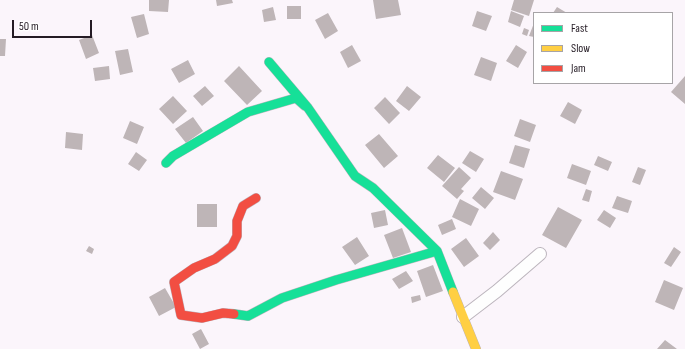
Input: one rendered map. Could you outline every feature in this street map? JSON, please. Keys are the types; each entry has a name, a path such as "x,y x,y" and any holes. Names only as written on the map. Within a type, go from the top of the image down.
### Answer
{"street":[{"path":"269,62 308,108 355,176 373,188 437,251 476,349"},
{"path":"166,163 172,156 248,112 296,98 308,108"},
{"path":"256,198 243,206 237,222 236,236 232,246 215,259 194,268 174,282 180,315 202,318 223,313 248,316 282,298 336,280 437,251"},
{"path":"463,317 497,292 540,254"}],"building":[{"path":"149,0 169,0 168,12 149,11"},
{"path":"216,0 232,0 233,3 217,6"},
{"path":"373,0 398,0 401,15 376,19"},
{"path":"514,0 534,0 529,16 511,10"},
{"path":"287,6 301,6 301,19 287,19"},
{"path":"273,7 276,20 264,22 262,10"},
{"path":"557,7 565,12 554,12"},
{"path":"477,11 492,16 486,31 472,26"},
{"path":"511,11 524,16 520,27 508,22"},
{"path":"328,13 338,31 325,39 315,20"},
{"path":"144,14 149,34 137,38 131,17"},
{"path":"533,26 533,37 529,36"},
{"path":"524,28 529,30 527,36 522,34"},
{"path":"92,35 99,53 86,59 79,40"},
{"path":"0,39 6,39 5,56 0,56"},
{"path":"352,45 361,61 348,68 340,52"},
{"path":"516,45 527,52 518,68 506,61"},
{"path":"128,49 133,72 120,75 115,51"},
{"path":"481,57 497,63 491,81 474,75"},
{"path":"188,60 195,74 179,83 171,69"},
{"path":"109,66 110,79 95,81 93,68"},
{"path":"239,66 262,91 247,105 224,81"},
{"path":"685,76 685,104 671,92"},
{"path":"205,86 214,96 202,106 193,96"},
{"path":"407,86 421,97 409,111 396,101"},
{"path":"173,96 187,111 173,124 159,109"},
{"path":"385,97 400,113 389,124 374,108"},
{"path":"568,102 582,110 575,124 560,116"},
{"path":"193,117 203,131 186,143 175,129"},
{"path":"520,119 536,125 530,142 514,136"},
{"path":"130,121 144,127 137,144 123,138"},
{"path":"66,132 83,134 82,150 65,148"},
{"path":"379,134 398,156 384,168 365,145"},
{"path":"515,145 530,149 524,168 509,163"},
{"path":"470,151 484,159 476,172 462,163"},
{"path":"136,152 147,160 139,171 128,164"},
{"path":"438,155 455,168 444,182 427,168"},
{"path":"598,156 612,162 608,171 594,165"},
{"path":"572,164 591,171 586,185 567,178"},
{"path":"459,167 471,178 461,189 464,191 457,199 442,186"},
{"path":"638,167 646,170 640,185 632,182"},
{"path":"501,171 523,179 515,200 493,192"},
{"path":"481,187 494,198 485,209 472,198"},
{"path":"586,189 592,191 589,202 582,200"},
{"path":"617,196 632,201 628,213 612,208"},
{"path":"460,199 479,209 471,226 452,217"},
{"path":"197,204 217,204 217,227 197,227"},
{"path":"558,207 582,220 566,248 542,235"},
{"path":"385,210 388,225 374,228 371,213"},
{"path":"604,210 616,218 610,228 597,220"},
{"path":"452,219 456,229 442,235 438,225"},
{"path":"402,228 411,252 393,258 384,235"},
{"path":"493,232 500,240 490,250 483,243"},
{"path":"357,237 369,256 355,265 342,247"},
{"path":"466,238 479,256 464,267 451,249"},
{"path":"89,246 94,249 92,254 86,251"},
{"path":"674,247 681,252 671,267 664,263"},
{"path":"433,265 443,291 426,297 417,271"},
{"path":"406,271 413,281 399,289 392,279"},
{"path":"664,280 683,288 674,310 655,302"},
{"path":"165,288 176,307 159,316 149,297"},
{"path":"420,295 421,300 412,303 411,297"},
{"path":"201,329 209,344 200,349 192,334"},
{"path":"665,340 677,349 657,349"}],"traffic: fast":[{"path":"269,62 308,108 355,176 373,188 437,251 453,292"},
{"path":"166,163 173,156 248,112 296,98 305,106"},
{"path":"234,314 248,316 282,298 336,280 437,251"}],"traffic: slow":[{"path":"453,292 476,349"}],"traffic: jam":[{"path":"234,314 223,313 202,318 181,315 174,282 194,268 215,259 232,246 237,236 237,221 243,206 256,198"}]}
